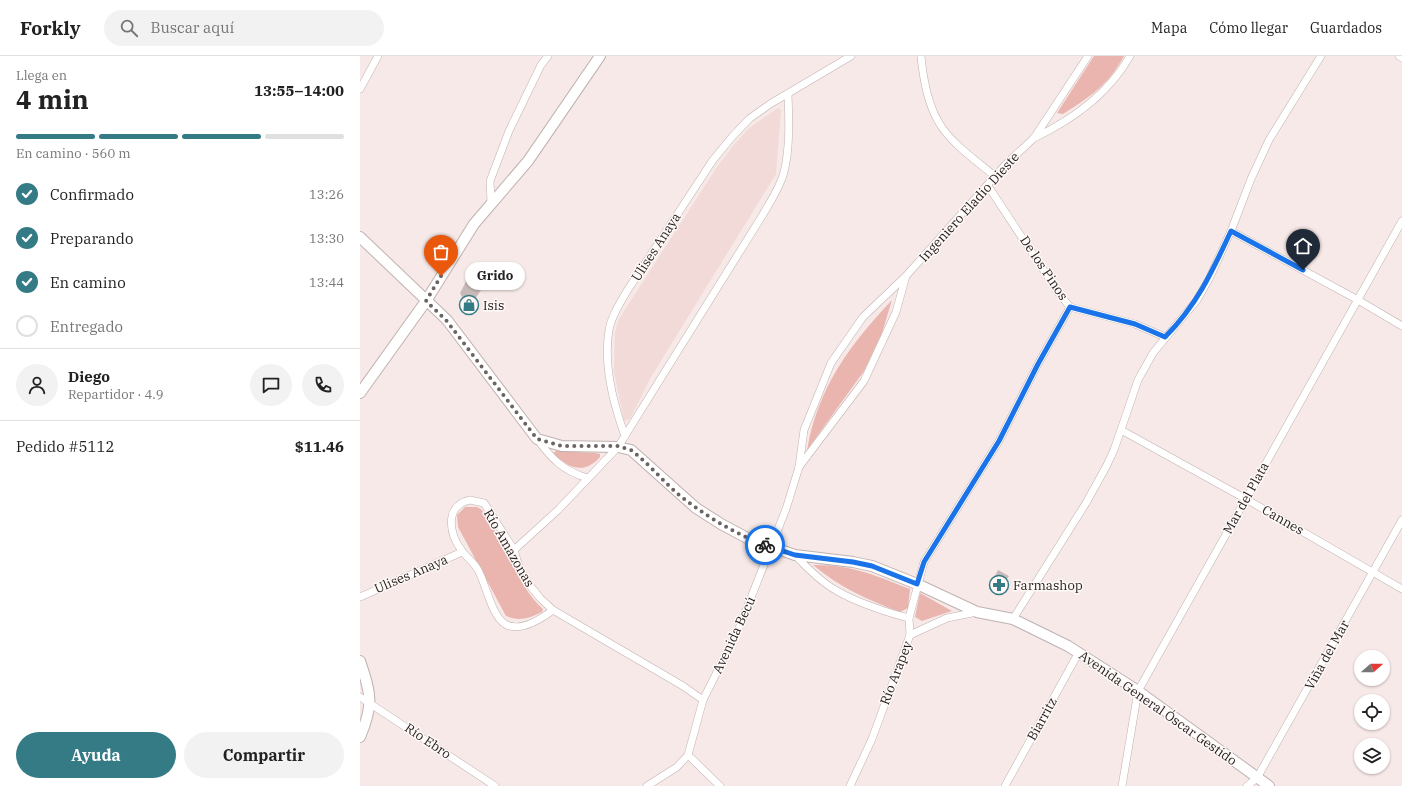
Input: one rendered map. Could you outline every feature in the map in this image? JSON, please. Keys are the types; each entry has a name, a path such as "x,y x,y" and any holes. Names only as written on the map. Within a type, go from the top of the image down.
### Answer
{"street":[{"path":"360,89 378,56"},
{"path":"491,202 490,181 506,139 541,65 548,56"},
{"path":"360,393 426,301 474,224 491,202 528,161 600,56"},
{"name":"Ulises Anaya","path":"625,436 617,414 608,368 609,329 618,307 713,160 749,119 770,104 788,95 851,56"},
{"path":"921,56 925,87 938,122 967,153 996,177"},
{"name":"Ingeniero Eladio Dieste","path":"800,467 804,430 831,363 863,317 906,276 996,177 1034,138 1088,56"},
{"name":"Ingeniero Eladio Dieste","path":"1034,138 1057,128 1084,108 1117,76 1130,56"},
{"path":"1013,619 1086,503 1114,450 1138,380 1153,353 1197,300 1209,279 1269,140 1321,56"},
{"path":"514,550 558,510 618,446 762,216 780,183 784,171 787,150 788,95"},
{"name":"De los Pinos","path":"988,186 1060,295 1070,307 1135,324 1165,337"},
{"name":"Mar del Plata","path":"1122,786 1138,691 1402,221"},
{"path":"1231,231 1358,300 1402,326"},
{"path":"360,237 446,320 551,458 576,474 587,478"},
{"name":"Ingeniero Eladio Dieste","path":"800,467 864,381 896,312 906,276"},
{"name":"Río Arapey","path":"850,786 872,739 910,635 909,618 924,562 999,441 1038,364 1070,307"},
{"name":"Cannes","path":"1120,430 1246,499 1402,589"},
{"name":"Avenida General Óscar Gestido","path":"537,439 562,446 618,446 631,450 696,508 749,539 795,555 853,562 872,566 917,584 977,612 1013,619 1037,629 1079,652 1138,691 1269,786"},
{"name":"Avenida Becú","path":"688,755 703,700 739,628 772,547 800,467"},
{"name":"Río Amazonas","path":"552,610 541,619 526,625 514,626 506,624 498,617 478,570 471,560 462,552 456,540 451,519 454,508 461,502 470,500 484,503 514,550 519,567 528,583 552,610 683,686 703,700"},
{"name":"Viña del Mar","path":"1247,786 1258,778 1402,520"},
{"name":"Ulises Anaya","path":"360,596 462,552"},
{"name":"Avenida General Óscar Gestido","path":"795,555 807,568 837,592 894,614 909,618"},
{"name":"Avenida General Óscar Gestido","path":"910,635 947,618 977,612"},
{"name":"Biarritz","path":"1005,786 1079,652"},
{"path":"360,661 371,702 368,717 360,737"},
{"name":"Río Ebro","path":"360,697 371,702 494,786"},
{"path":"647,786 677,766 688,755 720,786"}],"shaded area":[{"path":"1094,56 1124,56 1112,75 1098,90 1063,114 1057,113"},
{"path":"778,108 781,110 776,174 651,377 630,419 624,421 614,371 615,332 619,319 715,170 732,147 749,128"},
{"path":"892,300 882,333 864,371 807,450 812,427 827,387 849,351 876,317"},
{"path":"556,451 595,453 600,454 600,457 588,466 577,468 571,466 554,455 553,453"},
{"path":"465,507 477,507 482,510 510,556 527,591 543,609 542,612 520,619 506,616 458,527 457,515"},
{"path":"813,565 839,566 875,575 910,589 908,608 900,612 865,598 833,580"},
{"path":"920,593 952,611 922,621 915,617"}],"building":[{"path":"470,274 479,280 475,286 481,290 475,299 478,304 469,310 460,293"},
{"path":"998,570 1009,576 1001,588 989,589"}],"way so far":[{"path":"441,276 426,301 446,320 537,439 562,446 618,446 631,450 696,508 721,524 749,539 765,545"}],"place":[{"name":"Grido","path":"441,276"},
{"name":"Isis","path":"469,305"},
{"name":"Farmashop","path":"999,585"}],"route":[{"path":"765,545 795,555 853,562 872,566 917,584 924,562 999,441 1038,364 1070,307 1135,324 1165,337 1180,322 1197,300 1209,279 1231,231 1303,270"}]}
